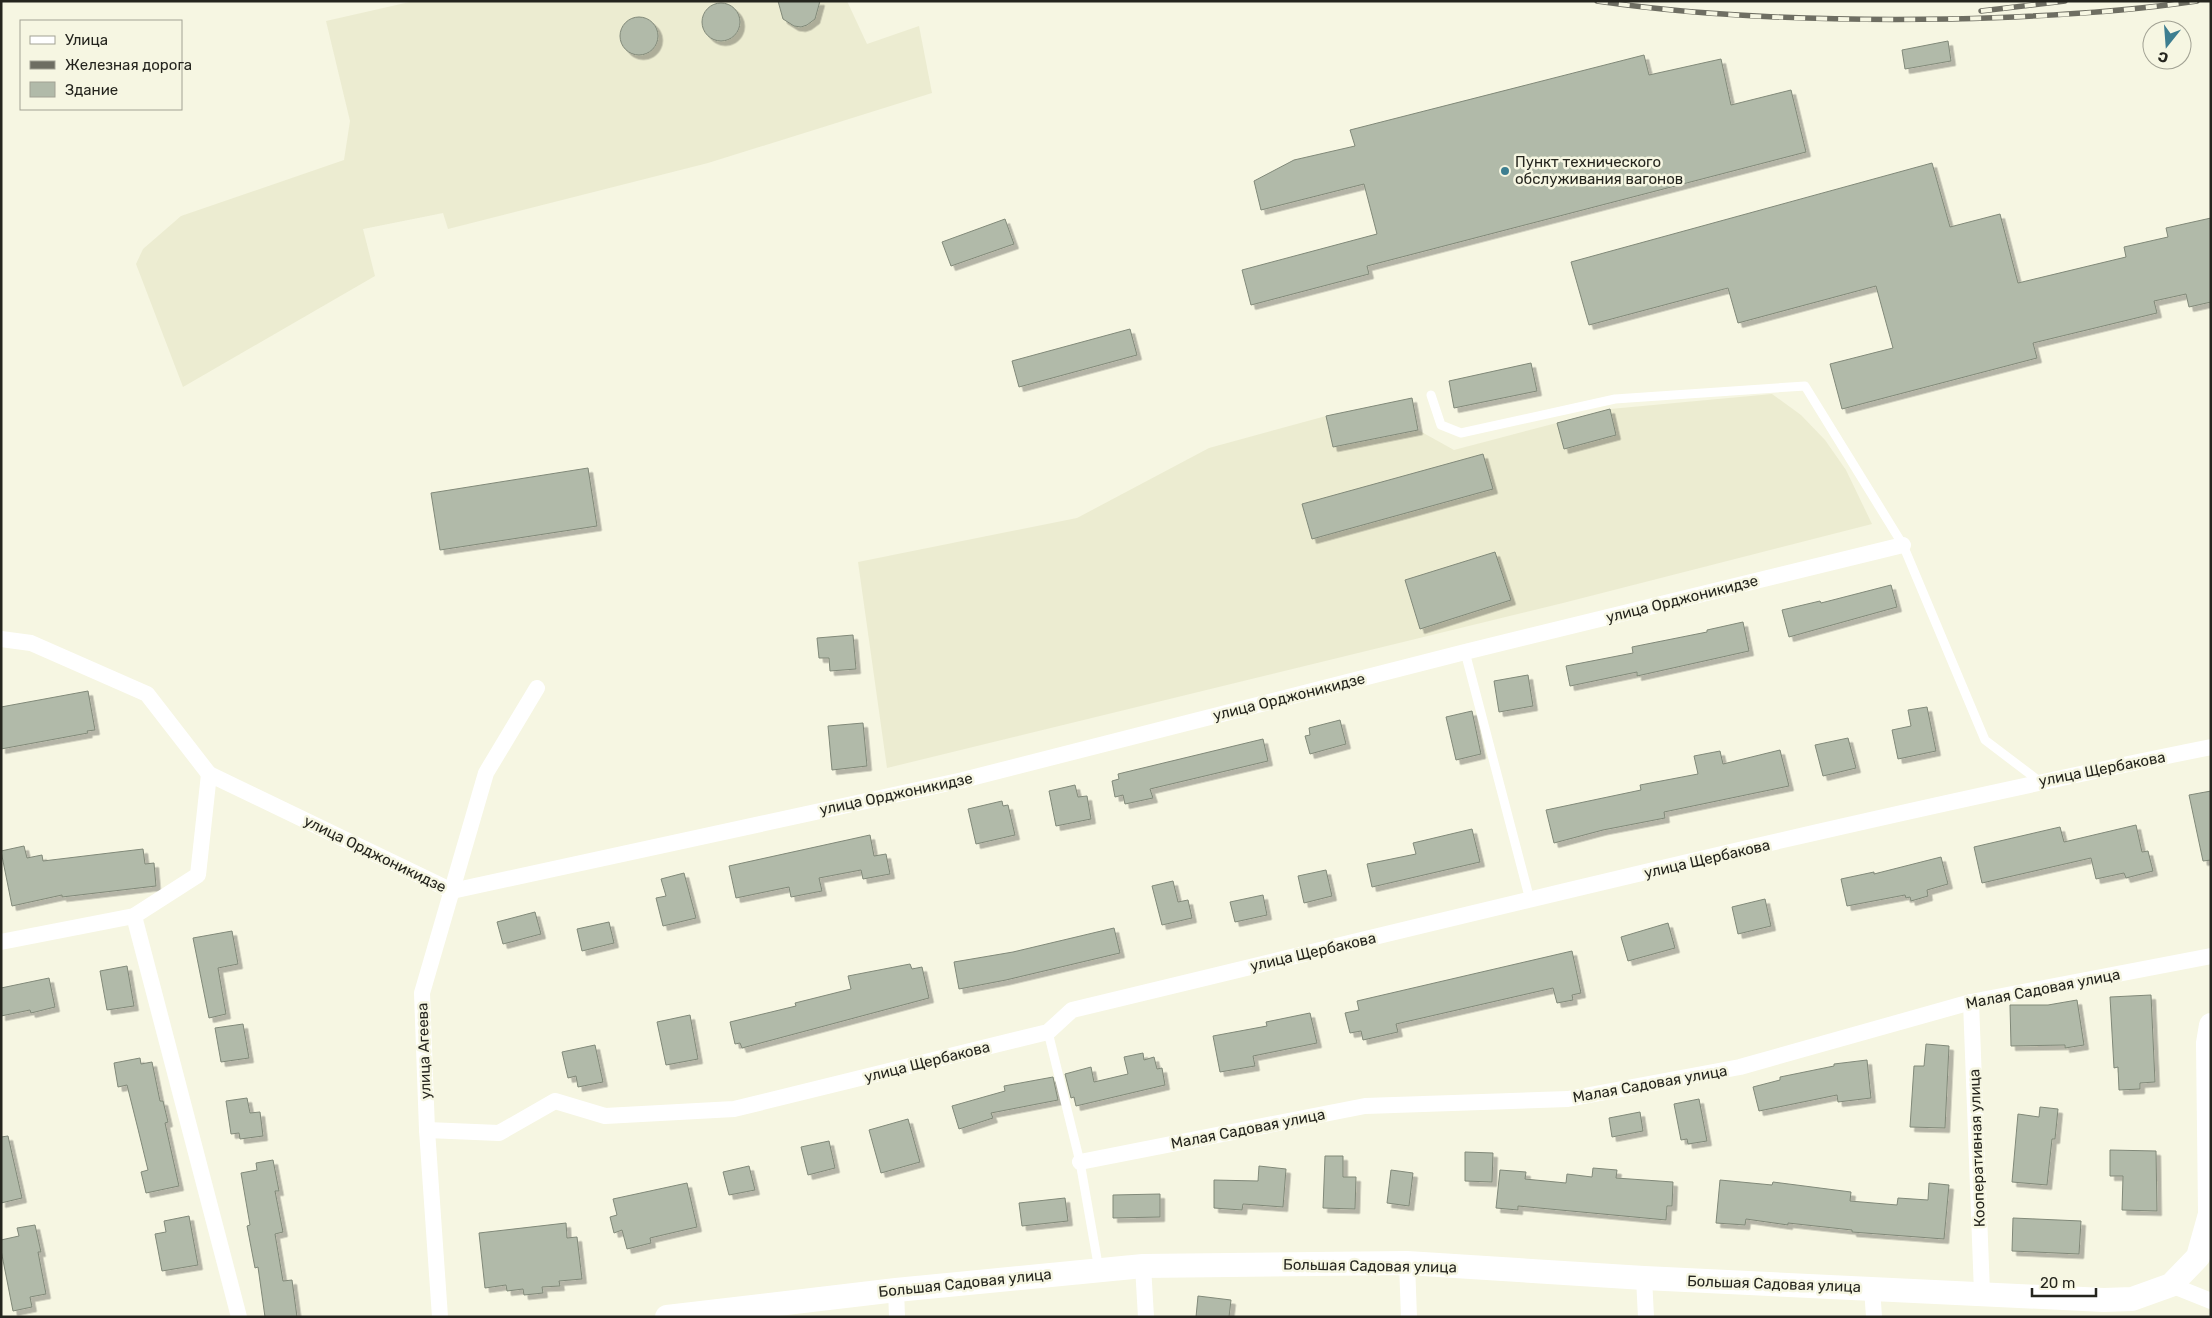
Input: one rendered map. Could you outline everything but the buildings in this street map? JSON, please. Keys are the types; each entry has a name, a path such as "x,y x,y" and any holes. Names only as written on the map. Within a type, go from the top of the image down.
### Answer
{"main road":[{"path":"2172,1285 2198,1257 2210,1214 2208,1043 2211,1025"},
{"name":"Большая Садовая улица","path":"667,1317 896,1290 1143,1266 1407,1263 1644,1278 1982,1293 2104,1308 2172,1285"}],"street":[{"name":"улица Орджоникидзе","path":"208,774 452,891 963,780 1465,652 1903,545"},
{"path":"1,639 31,643 147,694 208,774 198,874 134,916 1,942"},
{"name":"улица Агеева","path":"440,1317 427,1130 422,993 486,773 537,688"},
{"name":"улица Щербакова","path":"427,1130 499,1133 555,1101 605,1116 734,1110 1048,1032 1072,1010 1530,900 2040,781 2211,747"},
{"path":"134,916 239,1317"},
{"name":"Малая Садовая улица","path":"1080,1162 1365,1106 1568,1099 1740,1067 1971,1002 2211,956"},
{"name":"Кооперативная улица","path":"1971,1002 1982,1293"},
{"path":"1407,1263 1410,1317"},
{"path":"1143,1266 1146,1317"},
{"path":"1644,1278 1646,1317"},
{"path":"2172,1285 2211,1301"},
{"path":"1872,1288 1874,1317"},
{"path":"896,1290 898,1317"}],"lane":[{"path":"1431,395 1441,425 1461,434 1615,399 1805,386 1903,545 1985,740 2040,781"},
{"path":"1465,652 1530,900"},
{"path":"1048,1032 1080,1162 1099,1270"}],"shaded area":[{"path":"414,1 847,1 867,44 919,26 932,93 708,163 448,229 443,213 363,229 375,276 183,387 136,264 143,249 181,216 344,160 350,121 326,21"},
{"path":"1772,394 1801,415 1825,440 1846,470 1872,524 1563,603 887,768 858,562 1077,518 1209,448 1326,416 1412,398 1418,430 1454,450 1610,409"}],"railway":[{"path":"1597,1 1730,15 1819,19 2044,16 2136,9 2197,1"},
{"path":"1981,11 2065,1"}],"place":[{"name":"Пункт технического обслуживания вагонов","path":"1505,171"}]}
